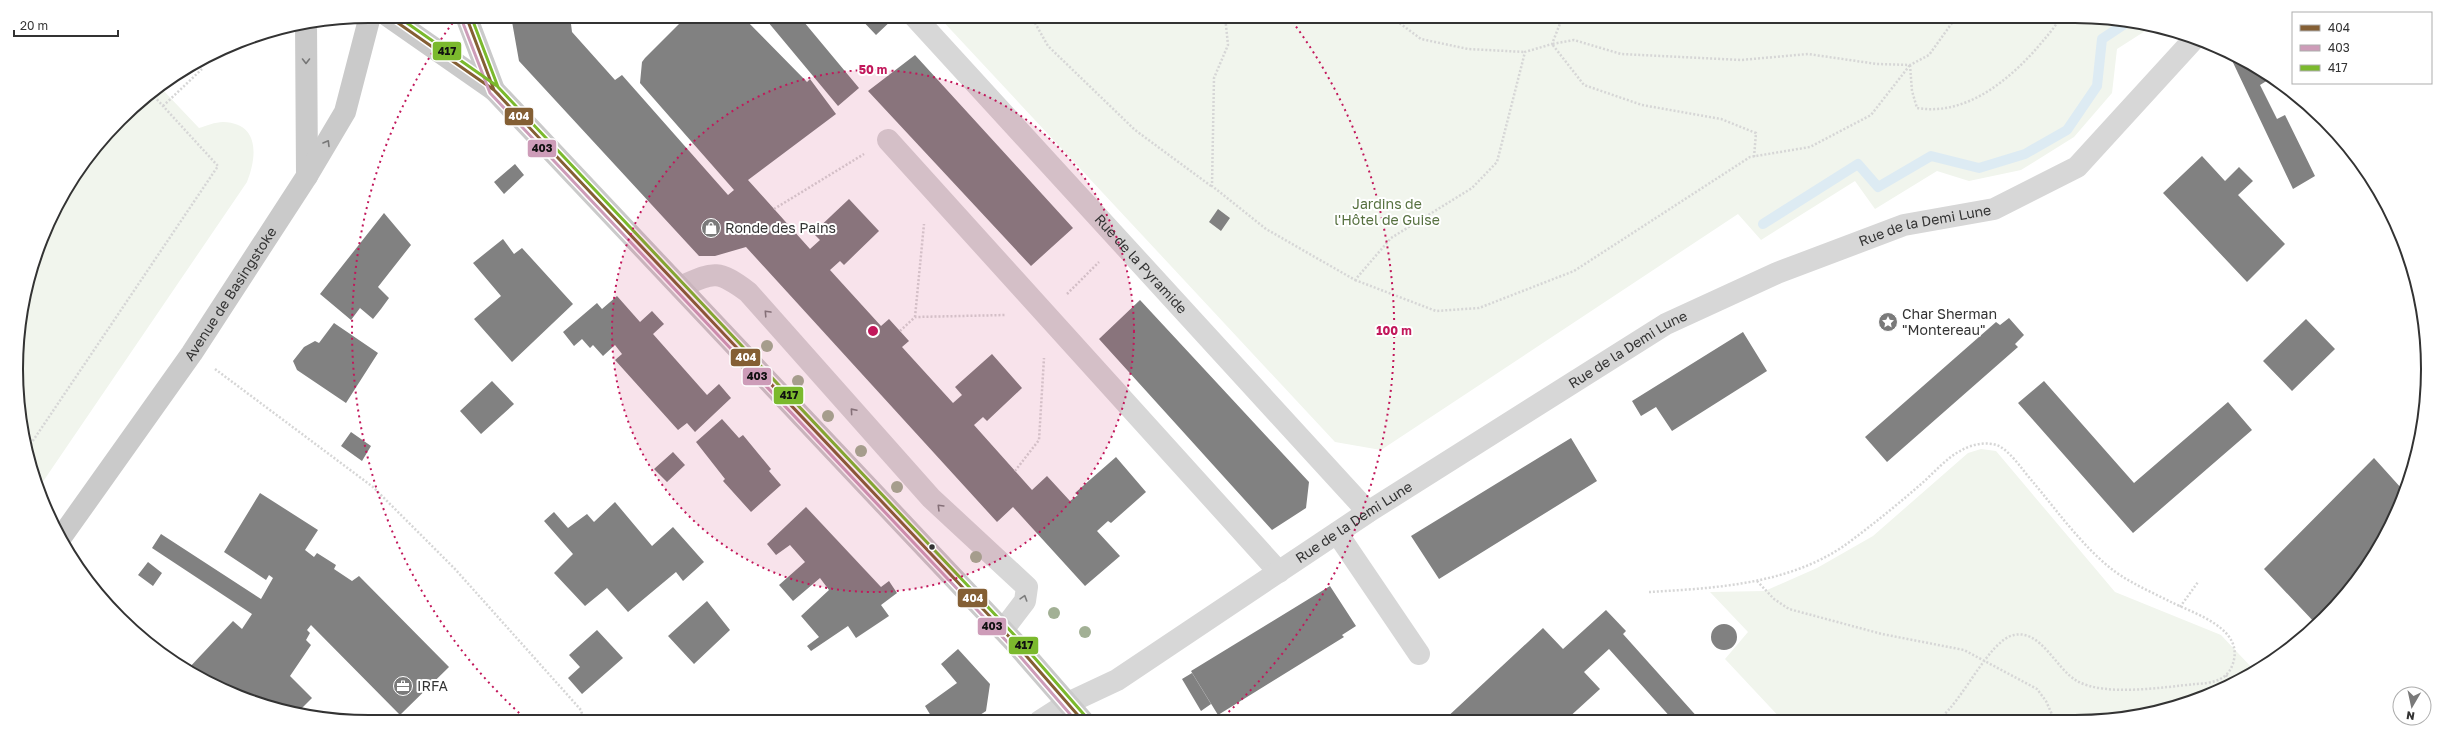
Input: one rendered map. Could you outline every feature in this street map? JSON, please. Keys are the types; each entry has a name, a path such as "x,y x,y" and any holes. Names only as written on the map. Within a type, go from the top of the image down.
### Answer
{"main road":[{"name":"Avenue de Basingstoke","path":"64,533 192,353 307,176 345,112 368,23"},
{"path":"398,23 494,90 1003,630 1078,715"},
{"path":"469,23 494,90"},
{"path":"306,29 307,176"}],"street":[{"name":"Rue de la Pyramide","path":"920,23 1368,512"},
{"name":"Rue de la Demi Lune","path":"1049,715 1068,703 1117,680 1368,512 1666,324 1777,273 1904,225 1994,209 2076,167 2191,43"},
{"path":"888,140 1279,572"},
{"path":"680,287 710,274 731,280 748,292 786,332 931,498 1027,587 1025,601 1003,630"},
{"path":"1337,533 1419,654"}],"path":[{"path":"1034,23 1048,46 1135,130 1212,186 1266,229 1355,280 1436,311 1479,308 1574,271 1750,157 1810,147 1871,115 1910,65 1930,55 1952,23"},
{"path":"1212,186 1214,78 1228,45 1226,23"},
{"path":"1400,23 1422,39 1468,49 1525,52 1552,44 1574,40 1621,54 1741,60 1808,54 1877,64 1910,65"},
{"path":"1552,44 1560,23"},
{"path":"1910,65 1912,91 1917,108 1934,111 1983,96 2016,72 2058,23"},
{"path":"1552,44 1584,85 1642,105 1722,119 1756,133 1754,157"},
{"path":"1355,280 1391,238 1472,188 1497,162 1525,52"},
{"path":"163,106 202,69"},
{"path":"31,443 218,166 155,97"},
{"path":"774,209 888,140"},
{"path":"900,331 915,317 928,184"},
{"path":"915,317 1046,314 1121,242"},
{"path":"1015,471 1039,440 1046,314"},
{"path":"192,353 269,407 373,487 455,569 581,710 582,715"},
{"path":"1649,592 1757,581 1793,571 1849,543 1896,506 1961,450 1977,444 1989,444 2000,446 2018,464 2096,554 2124,578 2206,618 2225,632 2234,644 2234,661 2222,679 2202,683 2157,687 2093,688 2067,674 2043,646 2032,637 2021,634 2010,635 1999,643 1985,660 1957,701 1943,715"},
{"path":"1757,581 1774,599 1789,609 1876,633 1947,645 1964,650 2037,689 2046,701 2052,715"},
{"path":"2180,606 2198,582"},
{"path":"2226,675 2229,678"}],"green space":[{"name":"Jardins de l'Hôtel de Guise","path":"945,23 2075,23 2120,26 2146,31 2117,49 2112,93 2074,137 2021,170 1969,181 1937,171 1875,209 1855,181 1761,240 1738,214 1381,450 1335,442"},
{"path":"163,90 199,128 214,123 223,122 235,124 244,128 253,143 254,152 253,162 247,182 42,483 35,459 26,414 23,369 26,324 41,258 59,216 81,177 94,158 124,124"},
{"path":"1981,449 1996,451 2115,592 2221,635 2251,667 2207,689 2186,697 2120,712 2075,715 1777,715 1725,659 1748,632 1710,592 1765,591 1817,568 1873,536 1968,453"}],"building":[{"path":"512,23 571,23 572,32 615,80 622,75 728,195 734,190 640,83 642,62 680,23 749,23 807,82 810,79 836,114 748,180 810,249 820,240 813,233 849,199 879,231 844,265 840,261 830,270 881,326 889,319 909,341 902,347 953,403 962,395 955,387 992,354 1022,388 987,421 983,417 974,425 1032,490 1047,476 1070,501 1078,495 1075,493 1116,457 1146,492 1111,523 1108,521 1097,531 1120,556 1085,586 1013,507 997,522 746,247 715,256 699,256 519,61"},
{"path":"769,23 805,23 859,88 838,106"},
{"path":"865,23 889,23 876,35"},
{"path":"915,55 1073,228 1031,266 868,91"},
{"path":"2232,61 2267,81 2260,85 2277,119 2285,115 2315,176 2293,189"},
{"path":"2202,156 2225,181 2239,167 2253,181 2238,195 2285,244 2247,282 2163,193"},
{"path":"515,164 524,175 504,194 494,182"},
{"path":"1218,209 1230,218 1221,231 1209,222"},
{"path":"384,213 411,245 378,287 389,298 373,319 360,308 351,320 320,294"},
{"path":"503,239 514,254 522,248 573,304 512,362 474,319 501,296 473,263"},
{"path":"617,296 640,322 652,311 664,324 653,334 707,395 719,384 731,398 695,432 687,423 678,430 615,360 622,354 615,345 603,356 593,345 590,348 582,339 574,346 563,332 597,303 602,309"},
{"path":"1140,300 1309,482 1306,508 1272,530 1099,339"},
{"path":"2009,318 2024,335 2015,344 2018,347 1887,462 1865,437 1996,322 2000,325"},
{"path":"2306,319 2335,349 2292,391 2263,361"},
{"path":"334,323 378,353 346,403 297,370 293,361 304,347 315,341 319,343"},
{"path":"1743,332 1767,371 1672,431 1656,407 1641,416 1632,401"},
{"path":"492,381 514,404 481,434 460,411"},
{"path":"2044,381 2134,483 2228,402 2252,430 2133,533 2018,403"},
{"path":"722,419 739,438 743,435 771,469 769,471 781,485 751,512 723,481 725,479 696,442"},
{"path":"351,432 371,446 362,461 341,446"},
{"path":"1571,438 1597,481 1439,579 1411,536"},
{"path":"673,452 685,465 667,482 654,469"},
{"path":"2374,458 2400,487 2375,542 2363,561 2350,580 2313,620 2264,569"},
{"path":"260,493 318,530 305,550 314,557 317,553 336,565 334,569 352,581 359,576 449,667 400,715 311,625 307,630 310,633 306,640 311,645 290,676 312,698 302,708 258,697 237,689 196,669 191,666 233,621 242,629 252,614 152,548 161,534 261,599 273,578 269,575 266,580 224,552"},
{"path":"615,502 652,546 673,527 704,562 683,581 676,572 628,612 607,588 585,606 554,573 573,554 544,521 554,512 568,528 587,514 594,522"},
{"path":"806,507 881,587 889,581 897,593 881,605 889,616 856,638 848,626 811,651 807,646 819,637 801,616 829,590 820,578 793,601 779,585 805,562 790,545 776,555 767,544"},
{"path":"148,562 162,573 153,586 138,575"},
{"path":"1330,586 1356,626 1342,635 1344,637 1218,715 1191,671"},
{"path":"707,601 730,630 694,664 668,636"},
{"path":"1606,610 1626,631 1623,634 1696,715 1668,715 1609,649 1584,672 1600,689 1571,715 1449,715 1543,628 1563,649"},
{"path":"1724,624 1733,628 1737,637 1733,646 1724,650 1715,646 1711,637 1715,628"},
{"path":"597,630 623,658 582,694 568,678 580,667 569,655"},
{"path":"958,649 990,684 986,711 980,715 930,715 925,706 957,683 941,664"},
{"path":"1192,673 1211,704 1201,711 1182,679"}],"waterway":[{"path":"1763,224 1858,164 1878,187 1931,156 1979,168 2025,154 2067,130 2097,86 2102,39 2121,26"}],"transit line":[{"name":"404","path":"398,23 494,90 1015,643 1078,715"},
{"name":"417","path":"407,23 497,86"},
{"name":"403","path":"463,23 490,93 1011,646 1071,715"},
{"name":"404","path":"469,23 494,90 499,95"},
{"name":"417","path":"474,23 498,87 1019,640 1084,715"}],"place":[{"name":"Ronde des Pains","path":"711,228"},
{"name":"Char Sherman \"Montereau\"","path":"1888,322"},
{"name":"IRFA","path":"403,686"}]}
